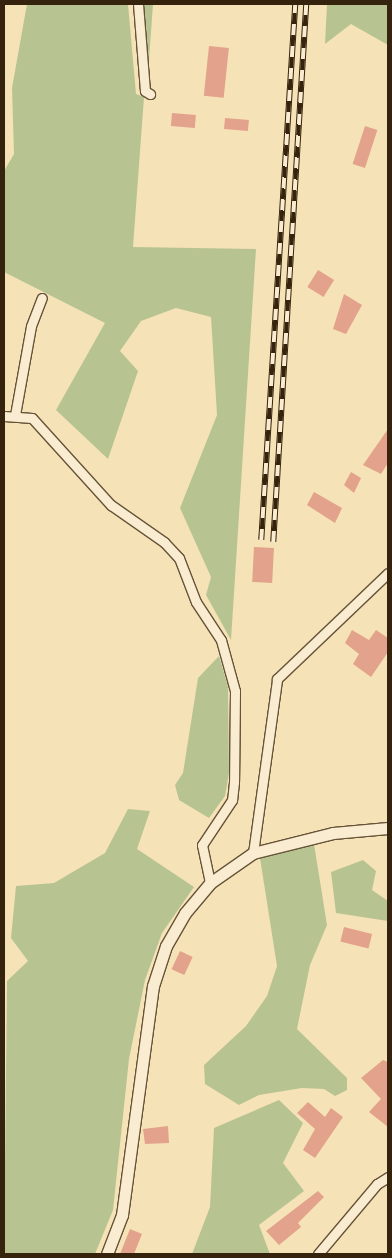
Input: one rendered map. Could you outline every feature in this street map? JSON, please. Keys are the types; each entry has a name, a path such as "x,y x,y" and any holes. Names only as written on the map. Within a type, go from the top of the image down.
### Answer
{"street":[{"path":"138,4 145,91 150,94"},
{"path":"15,415 31,326 42,298"},
{"path":"4,416 15,415 32,418 111,505 164,542 179,558 196,602 221,640 235,691 234,782 232,800 202,845 210,883"},
{"path":"253,853 277,679 388,573"},
{"path":"107,1254 122,1215 153,986 176,928 210,883 253,853 333,833 388,828"},
{"path":"318,1254 377,1184 388,1177"}],"green space":[{"path":"27,4 128,4 136,94 144,97 133,247 256,249 231,640 206,595 211,577 180,508 217,415 211,317 176,308 141,321 120,351 138,371 108,459 56,410 105,323 4,272 4,171 14,154 12,88"},
{"path":"143,4 153,4 148,74"},
{"path":"327,4 388,4 388,45 351,24 325,44"},
{"path":"219,656 228,687 229,773 225,796 209,818 179,800 175,785 183,773 198,678"},
{"path":"128,809 150,811 137,849 194,887 162,933 145,980 129,1059 113,1210 95,1254 4,1254 7,981 28,961 11,938 16,886 54,883 105,853"},
{"path":"314,844 327,925 310,965 297,1029 347,1078 347,1090 335,1096 324,1089 302,1088 259,1095 239,1105 205,1084 204,1065 246,1026 267,996 277,966 260,858"},
{"path":"363,860 376,871 372,890 388,901 388,921 336,913 331,872"},
{"path":"279,1100 303,1123 283,1163 304,1191 259,1225 270,1254 192,1254 210,1207 214,1128"}],"building":[{"path":"209,46 229,48 224,98 204,96"},
{"path":"172,113 196,115 195,128 171,126"},
{"path":"225,118 249,120 248,131 224,129"},
{"path":"365,126 377,130 365,168 353,164"},
{"path":"318,270 334,280 324,297 307,287"},
{"path":"344,294 362,305 346,334 333,329"},
{"path":"388,429 388,463 381,474 363,465"},
{"path":"351,472 361,478 354,493 344,485"},
{"path":"314,492 342,508 335,523 307,505"},
{"path":"254,547 274,548 272,583 252,582"},
{"path":"352,630 369,640 376,630 388,638 388,652 371,677 353,664 359,654 345,643"},
{"path":"344,927 372,934 369,949 340,942"},
{"path":"180,951 193,957 184,975 172,969"},
{"path":"383,1060 388,1062 388,1127 369,1112 381,1099 361,1078"},
{"path":"308,1102 325,1117 331,1108 343,1117 315,1158 303,1150 315,1129 297,1113"},
{"path":"168,1126 169,1143 145,1144 143,1129"},
{"path":"318,1191 324,1197 298,1223 301,1227 279,1245 266,1231"},
{"path":"130,1229 142,1234 134,1254 120,1254"}],"railway":[{"path":"261,540 295,4"},
{"path":"273,542 306,4"}]}
